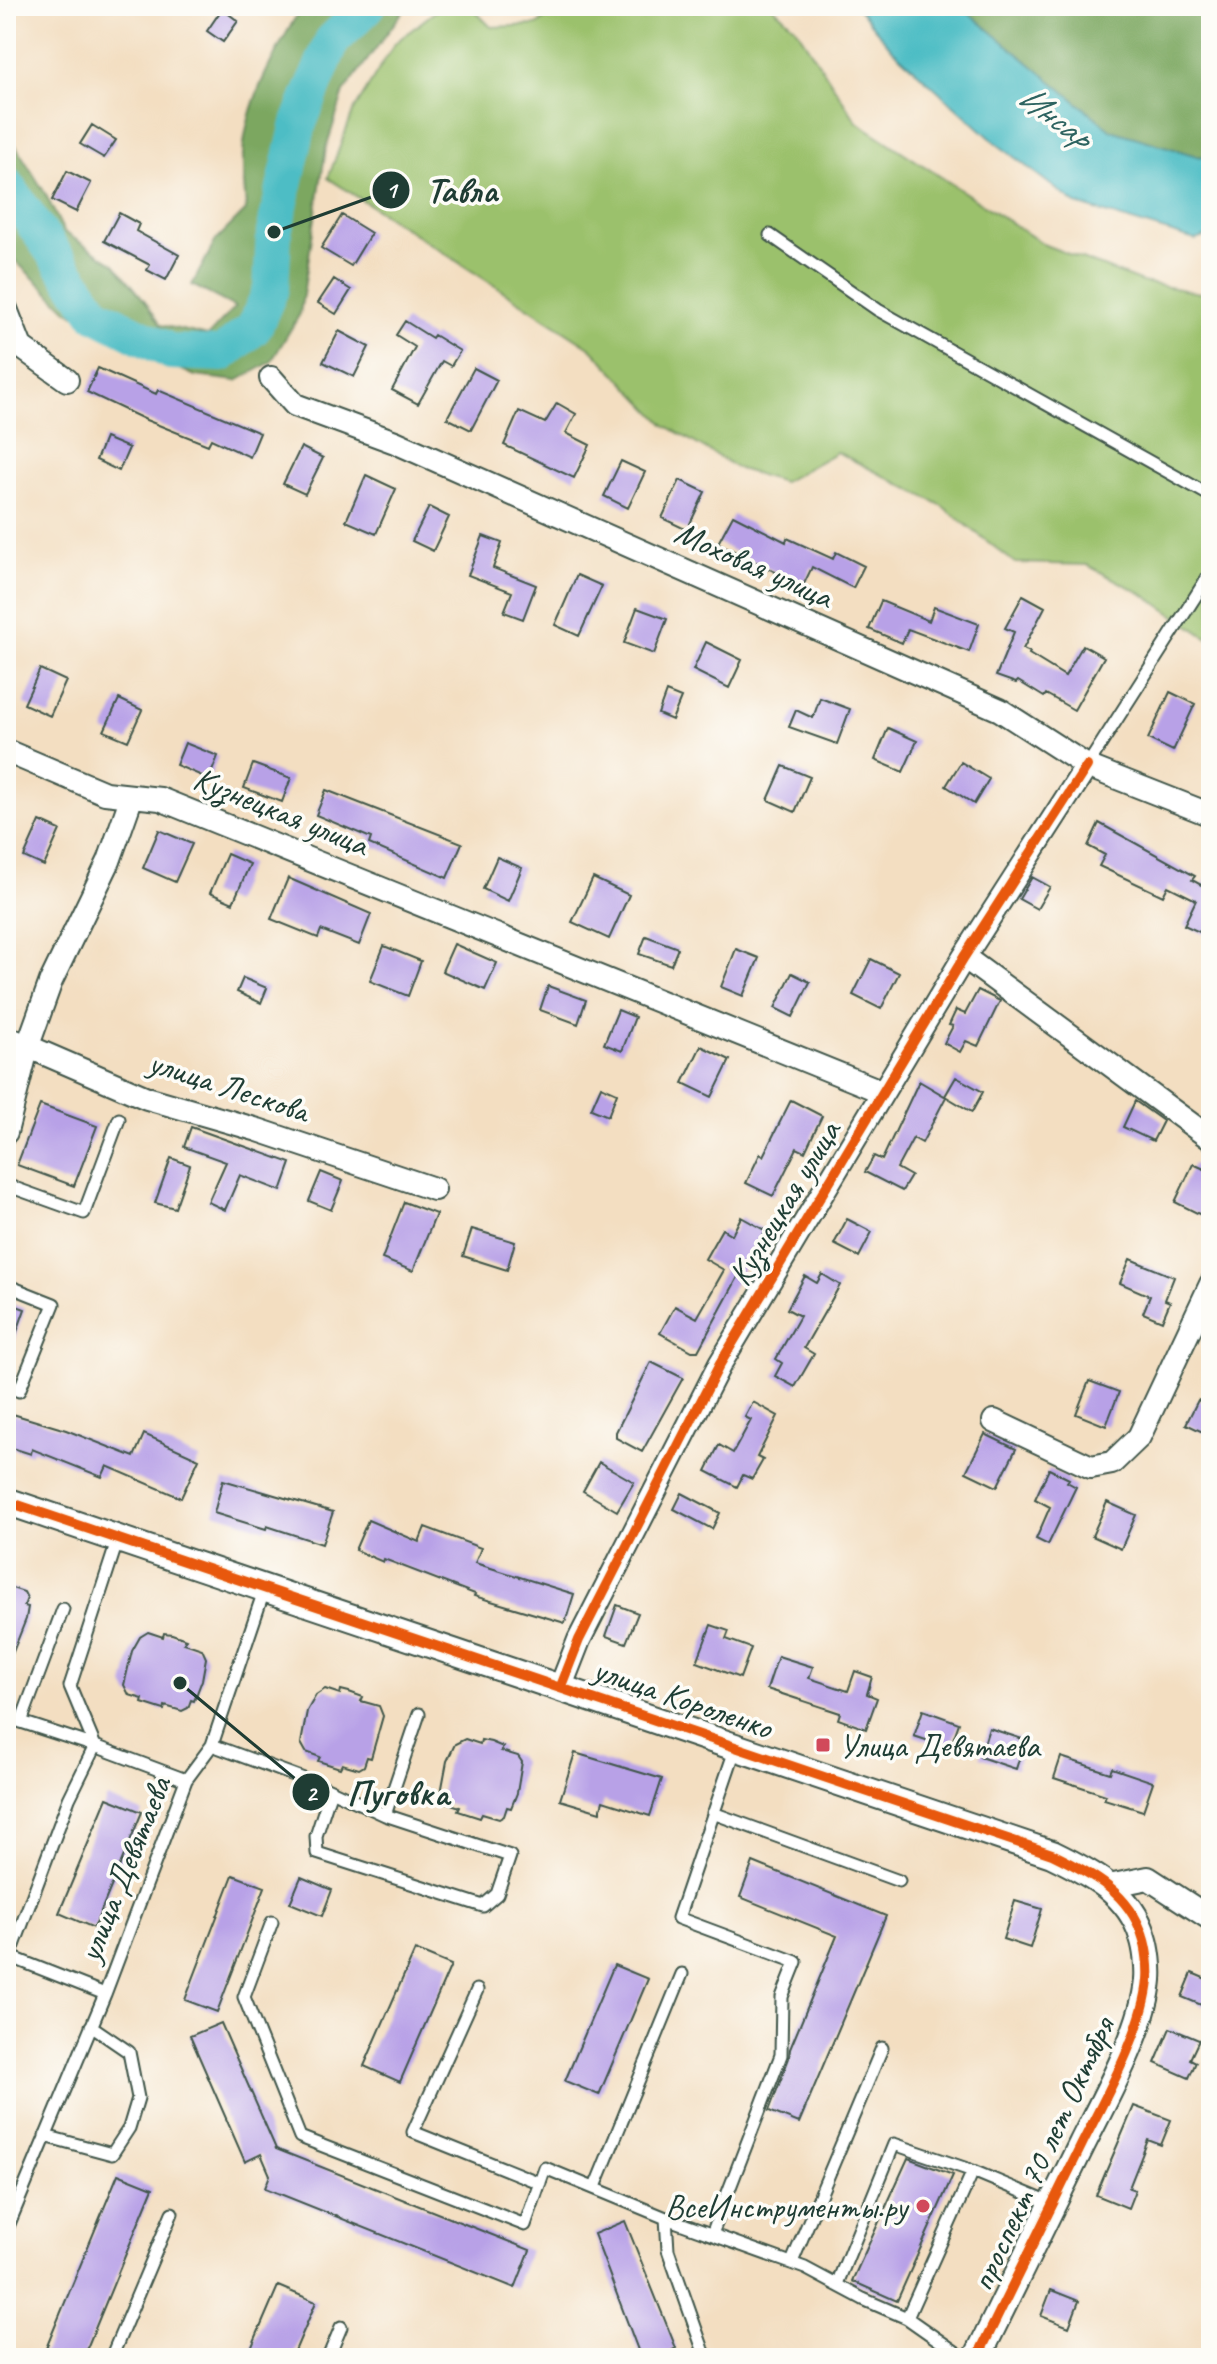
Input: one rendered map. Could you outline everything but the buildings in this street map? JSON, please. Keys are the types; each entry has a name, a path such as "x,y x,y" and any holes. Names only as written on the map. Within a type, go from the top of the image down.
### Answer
{"street":[{"path":"6,309 21,347 67,380"},
{"name":"Моховая улица","path":"271,378 295,405 395,442 1000,710 1087,766 1211,815"},
{"name":"Кузнецкая улица","path":"6,751 105,793 160,799 883,1092"},
{"name":"Кузнецкая улица","path":"561,1686 579,1640 720,1364 964,957 1087,766"},
{"path":"6,1132 28,1045 51,981 109,861 132,796"},
{"path":"964,957 1211,1139"},
{"name":"улица Лескова","path":"6,1037 147,1098 258,1130 434,1189"},
{"path":"994,1421 1091,1467 1112,1463 1139,1437 1211,1284"},
{"name":"улица Короленко","path":"6,1501 1052,1854 1109,1886"},
{"path":"1109,1886 1148,1878 1171,1890 1211,1919"},
{"name":"проспект 70 лет Октября","path":"977,2358 1136,2028 1148,1980 1144,1939 1130,1908 1109,1886"}],"lane":[{"path":"770,235 878,310 1211,496"},
{"path":"1087,766 1211,572"},
{"path":"6,1185 84,1213 119,1119"},
{"path":"6,1285 54,1304 19,1391 6,1385"},
{"path":"105,1994 8,1955 69,1799 95,1746 70,1686 118,1538"},
{"name":"улица Девятаева","path":"6,2231 105,1994 186,1780 212,1745 266,1588"},
{"path":"21,1722 63,1609"},
{"path":"385,1815 419,1714"},
{"path":"6,1717 186,1780"},
{"path":"212,1745 331,1790 385,1815 510,1856 497,1894 483,1906 317,1853 316,1836 331,1790"},
{"path":"712,2234 781,2055 782,1997 796,1962 678,1918 737,1746"},
{"path":"713,1813 899,1881"},
{"path":"272,1922 244,1997 300,2137 525,2225 545,2168 666,2218 792,2262 907,2318 964,2358"},
{"path":"595,2187 682,1974"},
{"path":"477,1990 413,2132 540,2183"},
{"path":"45,2136 112,2154 129,2128 138,2098 129,2052 91,2026"},
{"path":"792,2262 882,2048"},
{"path":"837,2284 894,2144 973,2171 1053,2204"},
{"path":"907,2318 973,2171"},
{"path":"111,2358 172,2213"},
{"path":"666,2218 668,2250 706,2358"},
{"path":"328,2358 341,2327"}],"green space":[{"path":"302,6 407,6 344,92 326,148 300,314 271,362 237,381 195,376 68,311 6,252 6,130 45,193 64,232 115,264 161,325 208,336 235,307 192,285 216,240 246,210 243,154 250,115 264,77"},
{"path":"442,6 470,6 491,27 537,25 559,6 772,6 796,28 857,122 1045,245 1142,282 1211,295 1211,640 1143,594 1087,565 1015,563 941,505 837,452 783,482 739,469 665,425 591,348 328,178 353,112 395,43"},
{"path":"960,6 1211,6 1211,154 1200,157 1111,130"}],"water":[{"name":"Инсар","path":"856,6 960,6 1111,130 1200,157 1211,154 1211,235 1195,240 1076,204 997,144 893,50"}],"waterway":[{"path":"6,184 95,313 171,352 222,354 254,328 271,289 274,232 299,123 332,41 368,6"}],"cycle path":[{"path":"561,1686 579,1640 720,1364 964,957 1087,766"},
{"path":"6,1501 1052,1854 1095,1877 1119,1896 1137,1922 1147,1953 1148,1980 1139,2020 1122,2064 977,2358"}],"place":[{"name":"Тавла","path":"274,232"},
{"name":"Пуговка","path":"180,1683"},
{"name":"Улица Девятаева","path":"823,1745"},
{"name":"ВсеИнструменты.ру","path":"923,2206"}]}
